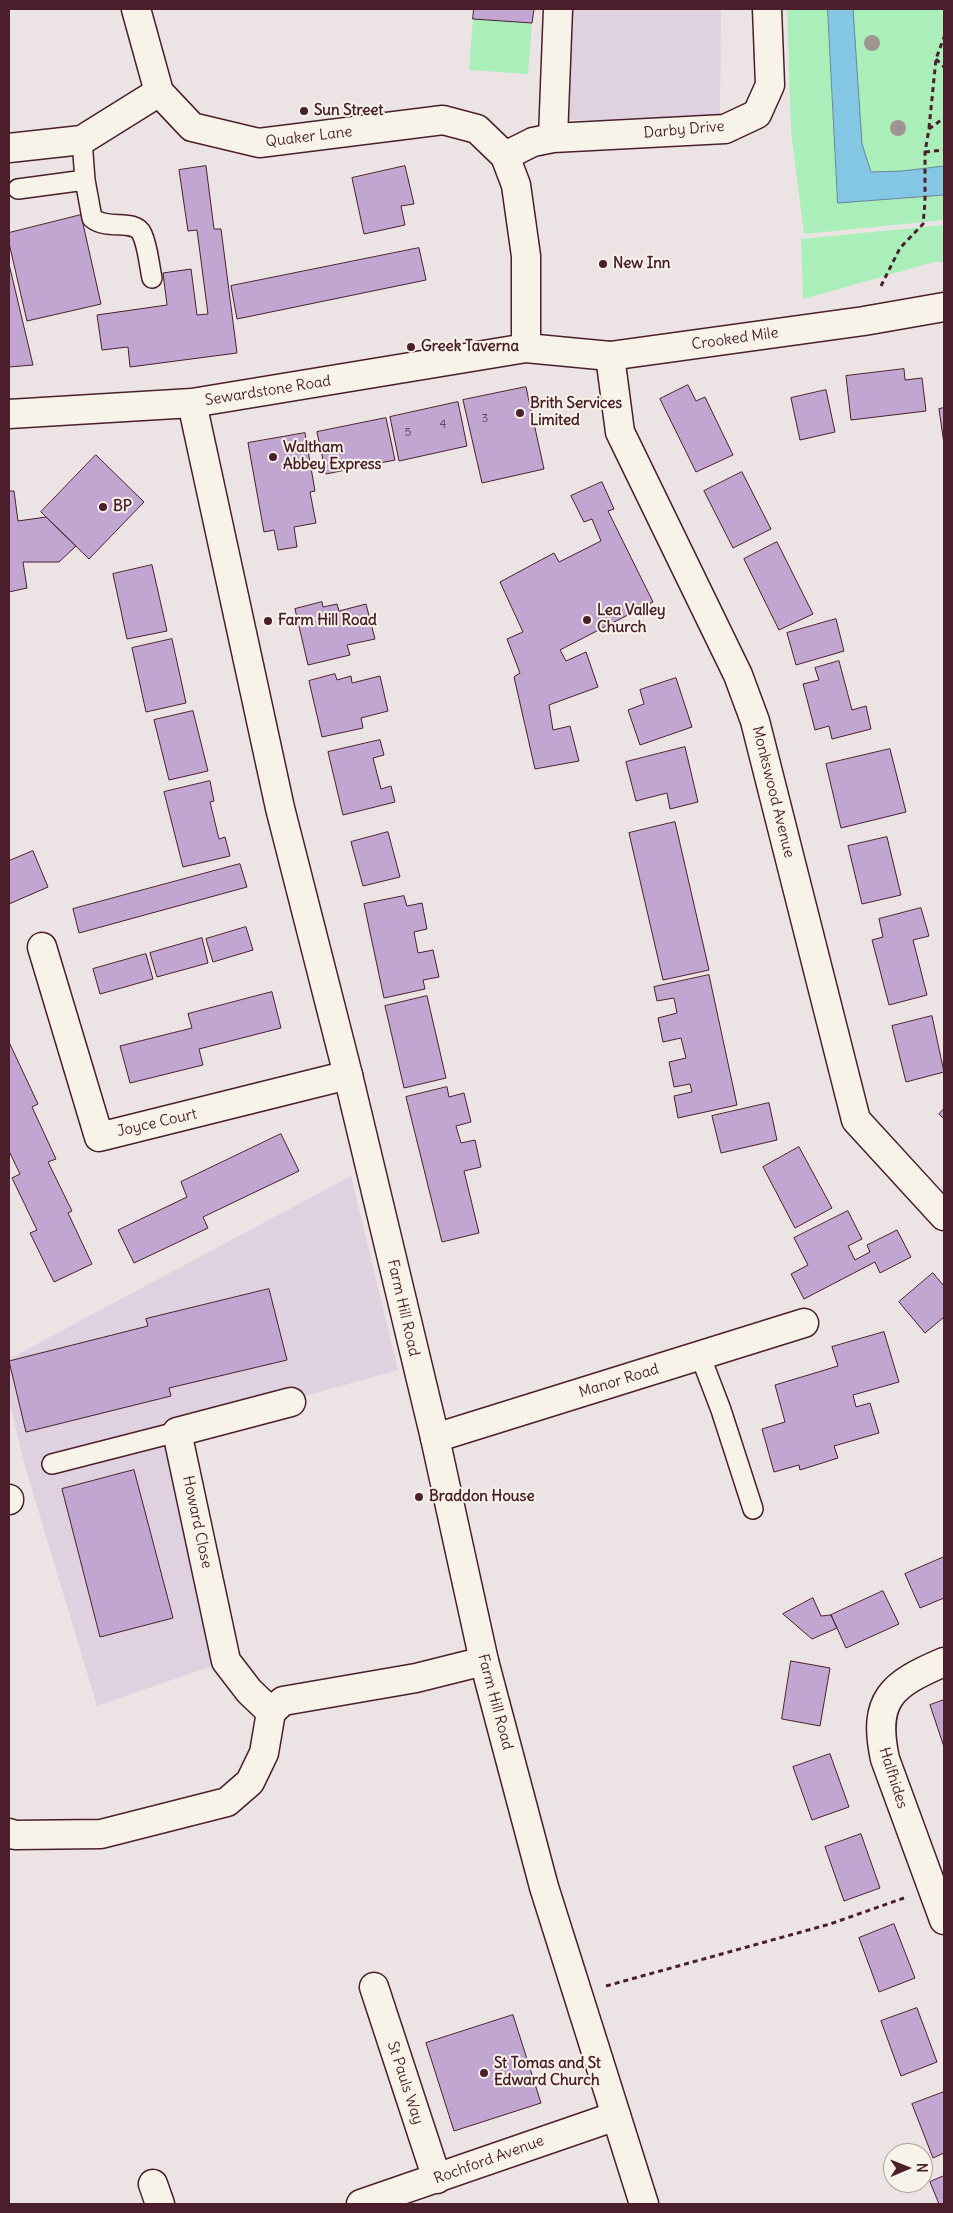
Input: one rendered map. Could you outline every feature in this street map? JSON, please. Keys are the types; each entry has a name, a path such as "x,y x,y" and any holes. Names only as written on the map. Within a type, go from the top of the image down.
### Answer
{"street":[{"name":"Quaker Lane","path":"136,9 159,92 192,127 259,143 443,120 477,129 505,156 516,185 526,256 526,348"},
{"path":"553,138 558,9"},
{"name":"Darby Drive","path":"505,156 533,142 553,138 725,129 757,114 770,85 767,9"},
{"path":"9,148 82,140 159,92"},
{"name":"Crooked Mile","path":"526,348 610,356 944,307"},
{"name":"Sewardstone Road","path":"9,414 192,403 526,348"},
{"name":"Monkswood Avenue","path":"610,356 620,432 738,675 755,721 856,1120 944,1216"},
{"name":"Farm Hill Road","path":"192,403 280,808 348,1075 435,1438 484,1661 544,1887 644,2204"},
{"name":"Joyce Court","path":"42,947 99,1136 348,1075"},
{"name":"Manor Road","path":"435,1438 804,1322"},
{"path":"177,1432 291,1402"},
{"name":"Howard Close","path":"177,1432 226,1662 249,1691 271,1712"},
{"path":"9,1833 15,1835 101,1834 227,1802 250,1782 254,1775 264,1753 271,1712 283,1701 416,1678 484,1661"},
{"name":"Halfhides","path":"944,1662 912,1675 898,1687 887,1702 880,1721 885,1759 944,1920"},
{"name":"St Pauls Way","path":"374,1987 436,2179"},
{"name":"Rochford Avenue","path":"362,2204 616,2116"}],"lane":[{"path":"82,140 85,180 92,218 98,224 129,225 138,228 142,234 152,278"},
{"path":"18,189 85,180"},
{"path":"700,1355 721,1410 753,1509"},
{"path":"52,1464 177,1432"}],"path":[{"path":"864,320 900,248 923,224 925,152 936,59 944,37"},
{"path":"936,59 944,67"},
{"path":"929,129 944,118"},
{"path":"925,152 944,150"},
{"path":"579,1994 830,1924 932,1888"}],"shaded area":[{"path":"549,9 721,9 720,120 568,120"},
{"path":"351,1176 398,1370 177,1432 226,1661 97,1706 24,1463 9,1400 9,1359"}],"green space":[{"path":"787,9 944,9 944,220 804,234 791,131"},
{"path":"473,19 532,23 528,74 469,70"},
{"path":"944,225 944,262 934,262 803,299 801,239"}],"water":[{"path":"828,9 853,9 862,144 871,172 902,171 944,166 944,195 838,203"}],"building":[{"path":"474,9 534,9 532,23 473,19"},
{"path":"206,166 214,229 221,229 237,353 130,367 128,347 102,350 97,315 167,305 163,273 191,269 197,315 208,314 197,230 188,231 179,170"},
{"path":"405,166 414,204 401,206 405,225 364,234 352,178"},
{"path":"81,215 101,304 27,321 9,243 9,233"},
{"path":"419,248 426,280 237,319 231,286"},
{"path":"9,264 33,365 9,367"},
{"path":"904,369 905,380 922,378 926,411 851,420 846,376"},
{"path":"688,385 696,401 705,397 733,455 696,472 660,399"},
{"path":"526,387 544,469 482,483 463,400"},
{"path":"826,390 835,432 800,440 791,398"},
{"path":"458,402 467,446 399,461 390,417"},
{"path":"944,408 944,444 939,409"},
{"path":"386,418 395,460 326,474 317,432"},
{"path":"305,433 315,491 310,492 316,523 294,527 297,547 278,550 274,530 264,532 248,443"},
{"path":"96,455 144,502 89,559 41,512"},
{"path":"742,472 771,529 733,548 704,491"},
{"path":"602,482 614,509 608,511 653,602 560,650 566,661 586,652 598,687 549,705 553,730 570,726 579,761 535,769 514,677 520,673 507,639 523,632 500,582 554,553 559,562 601,541 592,519 584,522 571,496"},
{"path":"9,491 14,491 18,521 46,517 76,546 59,562 23,562 27,588 9,592"},
{"path":"777,542 813,614 779,630 744,559"},
{"path":"152,565 167,631 127,639 113,574"},
{"path":"322,602 323,607 337,604 339,611 366,604 375,639 347,645 350,655 308,665 295,609"},
{"path":"836,619 844,651 796,665 787,633"},
{"path":"172,639 186,703 146,712 132,648"},
{"path":"839,661 852,710 866,706 871,729 832,739 829,726 815,730 803,684 819,680 815,668"},
{"path":"335,674 337,680 351,676 352,683 380,676 388,711 361,718 363,728 322,737 309,681"},
{"path":"676,678 692,727 640,745 628,710 644,704 640,690"},
{"path":"193,711 208,771 169,780 154,720"},
{"path":"380,740 384,755 373,758 381,789 391,786 395,802 343,815 328,752"},
{"path":"685,747 698,802 670,809 667,793 636,801 626,762"},
{"path":"890,749 906,812 841,828 826,764"},
{"path":"210,781 214,801 210,802 219,839 225,837 230,856 183,867 164,792"},
{"path":"675,822 709,970 663,980 629,833"},
{"path":"388,832 400,877 363,886 351,842"},
{"path":"887,837 901,895 862,904 848,846"},
{"path":"33,851 48,887 9,904 9,861"},
{"path":"240,864 247,887 79,933 73,909"},
{"path":"404,896 407,906 422,903 427,929 414,932 418,953 433,950 439,977 423,980 425,989 384,998 364,904"},
{"path":"921,908 929,936 913,940 927,995 889,1005 872,940 883,937 879,919"},
{"path":"246,927 253,950 213,962 206,939"},
{"path":"202,938 208,963 157,977 150,953"},
{"path":"146,954 153,979 100,994 93,969"},
{"path":"709,975 737,1105 678,1118 674,1096 692,1092 690,1084 674,1087 669,1062 686,1058 681,1038 663,1042 658,1018 677,1013 674,998 657,1001 654,987"},
{"path":"272,992 281,1028 199,1049 203,1065 130,1083 120,1046 192,1028 188,1014"},
{"path":"427,996 446,1078 404,1088 385,1006"},
{"path":"932,1016 944,1072 906,1082 892,1026"},
{"path":"9,1042 38,1104 32,1107 56,1159 48,1162 72,1211 68,1213 92,1264 54,1282 30,1233 37,1230 12,1178 20,1174 9,1151"},
{"path":"447,1087 449,1097 464,1093 471,1122 456,1126 461,1143 475,1140 481,1167 464,1171 479,1233 442,1242 406,1097"},
{"path":"769,1103 777,1140 721,1153 712,1116"},
{"path":"944,1109 944,1119 939,1114"},
{"path":"281,1134 299,1171 203,1217 208,1228 134,1263 118,1230 187,1197 181,1182"},
{"path":"799,1147 832,1208 795,1228 763,1167"},
{"path":"848,1211 862,1239 848,1246 855,1260 870,1252 867,1245 897,1230 911,1257 880,1273 875,1262 804,1299 791,1274 808,1265 794,1238"},
{"path":"933,1273 944,1286 944,1317 925,1333 899,1302"},
{"path":"269,1289 287,1360 169,1388 171,1396 26,1432 9,1361 148,1326 146,1319"},
{"path":"884,1332 899,1382 853,1395 856,1407 870,1403 879,1433 834,1446 838,1458 800,1470 799,1465 774,1472 762,1429 785,1422 775,1385 838,1366 832,1347"},
{"path":"134,1470 173,1618 100,1637 62,1489"},
{"path":"944,1557 944,1598 920,1608 905,1574"},
{"path":"883,1591 899,1624 846,1648 831,1615"},
{"path":"813,1598 821,1616 831,1615 837,1628 812,1639 783,1614"},
{"path":"791,1661 830,1668 820,1726 782,1719"},
{"path":"944,1700 944,1747 930,1705"},
{"path":"830,1754 849,1807 812,1820 793,1767"},
{"path":"861,1834 880,1888 844,1901 825,1847"},
{"path":"894,1924 915,1978 879,1992 859,1938"},
{"path":"917,2008 937,2062 901,2076 881,2021"},
{"name":"St Tomas and St Edward Church","path":"513,2015 541,2103 454,2131 426,2043"},
{"path":"944,2092 944,2153 933,2158 933,2143 927,2143 912,2104"},
{"path":"944,2176 944,2204 939,2204 933,2189 933,2181"}],"place":[{"name":"Sun Street","path":"304,111"},
{"name":"New Inn","path":"603,264"},
{"name":"Greek Taverna","path":"411,347"},
{"name":"Brith Services Limited","path":"520,413"},
{"name":"Waltham Abbey Express","path":"273,457"},
{"name":"BP","path":"103,507"},
{"name":"Lea Valley Church","path":"587,620"},
{"name":"Farm Hill Road","path":"268,621"},
{"name":"Braddon House","path":"419,1497"},
{"name":"St Tomas and St Edward Church","path":"484,2073"}]}
